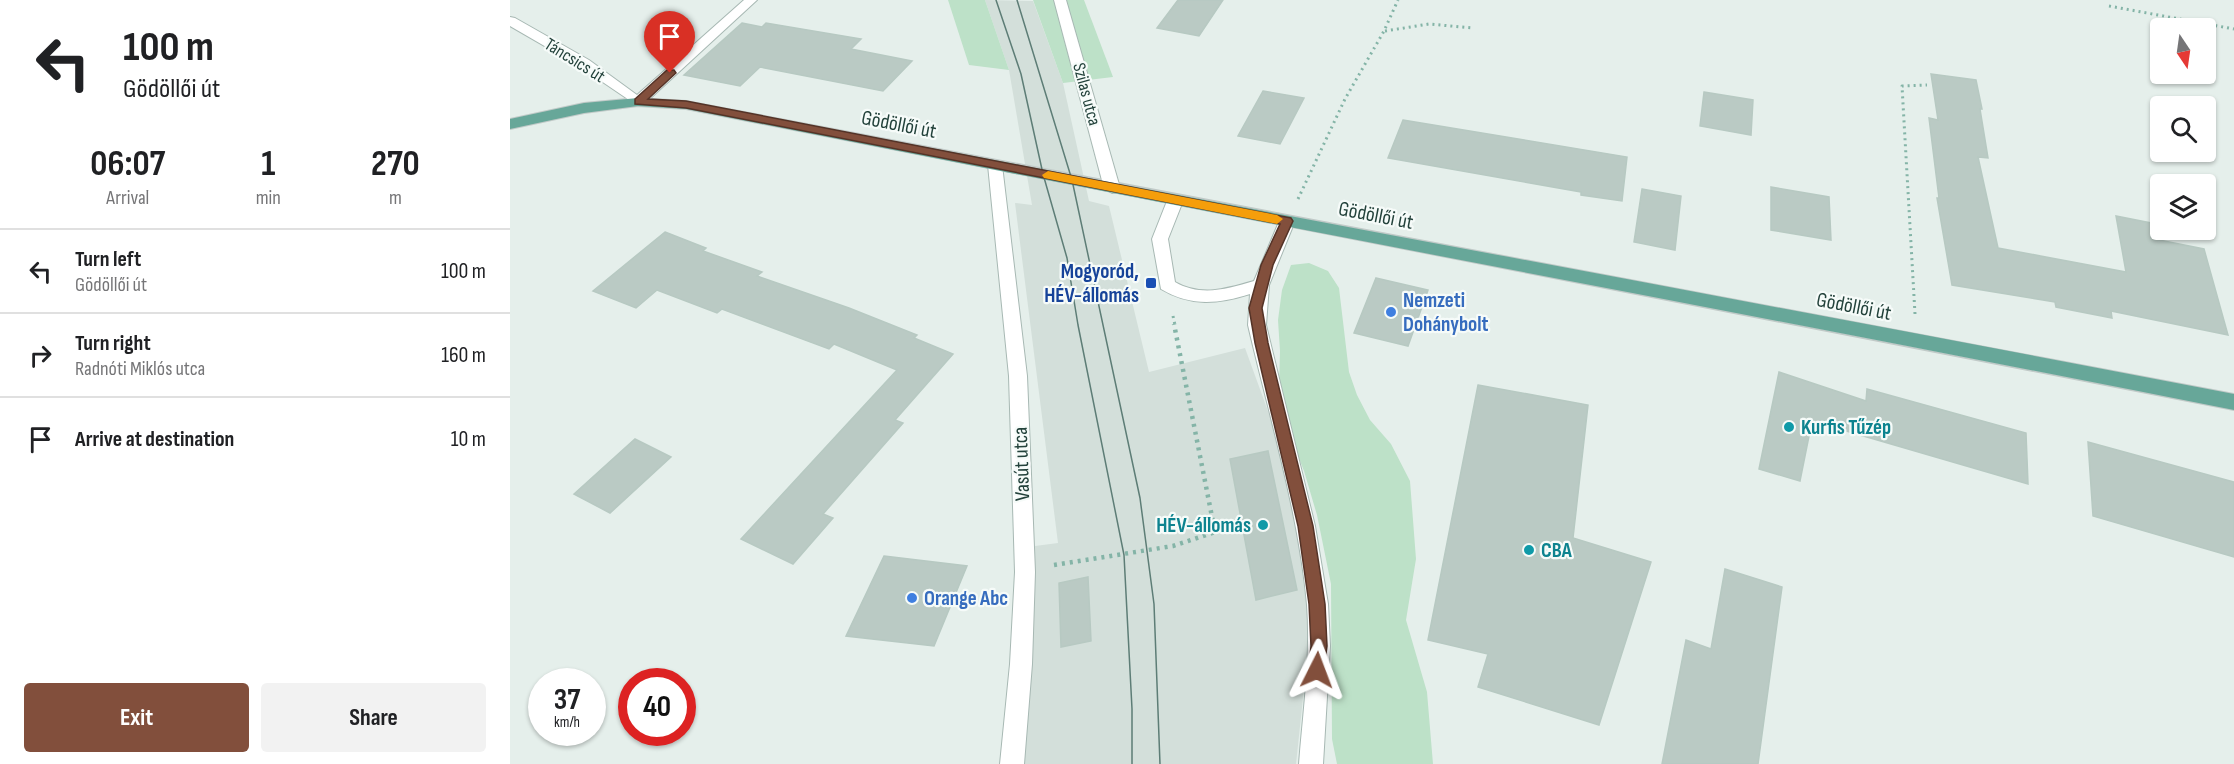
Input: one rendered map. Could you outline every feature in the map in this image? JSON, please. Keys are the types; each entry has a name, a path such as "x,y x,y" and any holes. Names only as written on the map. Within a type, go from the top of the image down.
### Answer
{"main road":[{"name":"Gödöllői út","path":"510,124 584,108 638,102 686,105 1175,201 1665,291 2234,402"}],"street":[{"path":"638,102 751,0"},
{"name":"Szilas utca","path":"1060,0 1112,188"},
{"name":"Táncsics út","path":"510,21 584,63 638,102"},
{"name":"Vasút utca","path":"995,165 1018,376 1025,572 1021,664 1012,764"},
{"path":"1175,201 1160,239 1167,285 1179,294 1202,298 1228,295 1260,285"},
{"path":"1287,221 1260,285 1256,308 1257,325 1305,526 1317,604 1319,646 1311,764"}],"path":[{"path":"1287,221 1345,99 1384,31 1398,0"},
{"path":"2109,6 2234,29"},
{"path":"1384,31 1413,24 1454,24 1473,28"},
{"path":"1917,341 1902,86 1927,85"},
{"path":"1025,572 1071,561 1099,559 1173,546 1215,532 1167,285"}],"shaded area":[{"path":"985,0 1033,1 1063,83 1089,201 1109,206 1149,372 1245,348 1273,425 1296,524 1310,632 1296,764 1022,764 1035,546 1058,543 1015,203 1032,205 1009,70"}],"green space":[{"path":"948,0 985,0 1009,70 969,65"},
{"path":"1033,0 1084,0 1113,77 1063,83"},
{"path":"1309,263 1328,271 1339,288 1349,372 1357,395 1370,420 1391,444 1410,481 1416,559 1406,620 1427,692 1433,764 1337,764 1332,739 1331,584 1317,515 1304,471 1287,428 1279,387 1278,320 1282,290 1291,265"}],"building":[{"path":"1178,0 1223,0 1199,36 1157,28"},
{"path":"742,23 762,27 766,23 861,39 851,49 912,61 883,91 760,67 740,86 684,75"},
{"path":"1931,74 1976,80 1988,158 1978,157 1998,248 2126,272 2116,216 2150,223 2150,240 2204,249 2228,335 2111,311 2112,318 2056,307 2055,302 1952,285 1937,198 1939,198 1929,118 1938,120"},
{"path":"1263,91 1304,98 1280,144 1238,136"},
{"path":"1704,92 1753,100 1751,135 1700,126"},
{"path":"1403,120 1627,157 1622,201 1388,158"},
{"path":"1771,187 1829,197 1831,240 1771,230"},
{"path":"1642,189 1681,196 1675,250 1634,242"},
{"path":"665,232 706,248 703,251 762,272 757,276 849,308 917,335 914,338 953,354 895,420 903,423 823,514 833,518 793,564 741,539 897,370 834,344 829,349 722,309 717,313 657,290 636,308 593,291"},
{"name":"Nemzeti Dohánybolt","path":"1376,278 1428,290 1408,346 1354,333"},
{"path":"1779,372 1866,401 1867,389 2026,433 2028,484 1812,421 1800,481 1759,469"},
{"name":"CBA","path":"1478,385 1588,405 1573,538 1651,562 1599,725 1478,687 1488,654 1428,640"},
{"path":"635,439 671,457 610,513 574,494"},
{"path":"2088,442 2234,482 2234,557 2093,516"},
{"name":"HÉV-állomás","path":"1268,451 1297,590 1256,600 1230,459"},
{"path":"884,556 967,566 934,646 846,636"},
{"path":"1725,569 1782,587 1758,764 1662,764 1686,640 1711,649"},
{"path":"1088,577 1091,641 1061,647 1059,583"}],"tram line":[{"path":"996,0 1021,74 1043,174 1067,258 1078,325 1124,555 1132,709 1132,764"},
{"path":"1017,0 1072,180 1140,498 1154,604 1160,764"}],"slow traffic":[{"path":"1048,175 1277,219"}],"place":[{"name":"Mogyoród, HÉV-állomás","path":"1151,283"},
{"name":"Nemzeti Dohánybolt","path":"1391,312"},
{"name":"Kurfis Tűzép","path":"1789,427"},
{"name":"HÉV-állomás","path":"1263,525"},
{"name":"CBA","path":"1529,550"},
{"name":"Orange Abc","path":"912,598"}],"route":[{"path":"670,73 638,102 686,105 1287,221 1260,285 1256,308 1257,325 1305,526 1317,604 1319,646 1317,670"}]}
